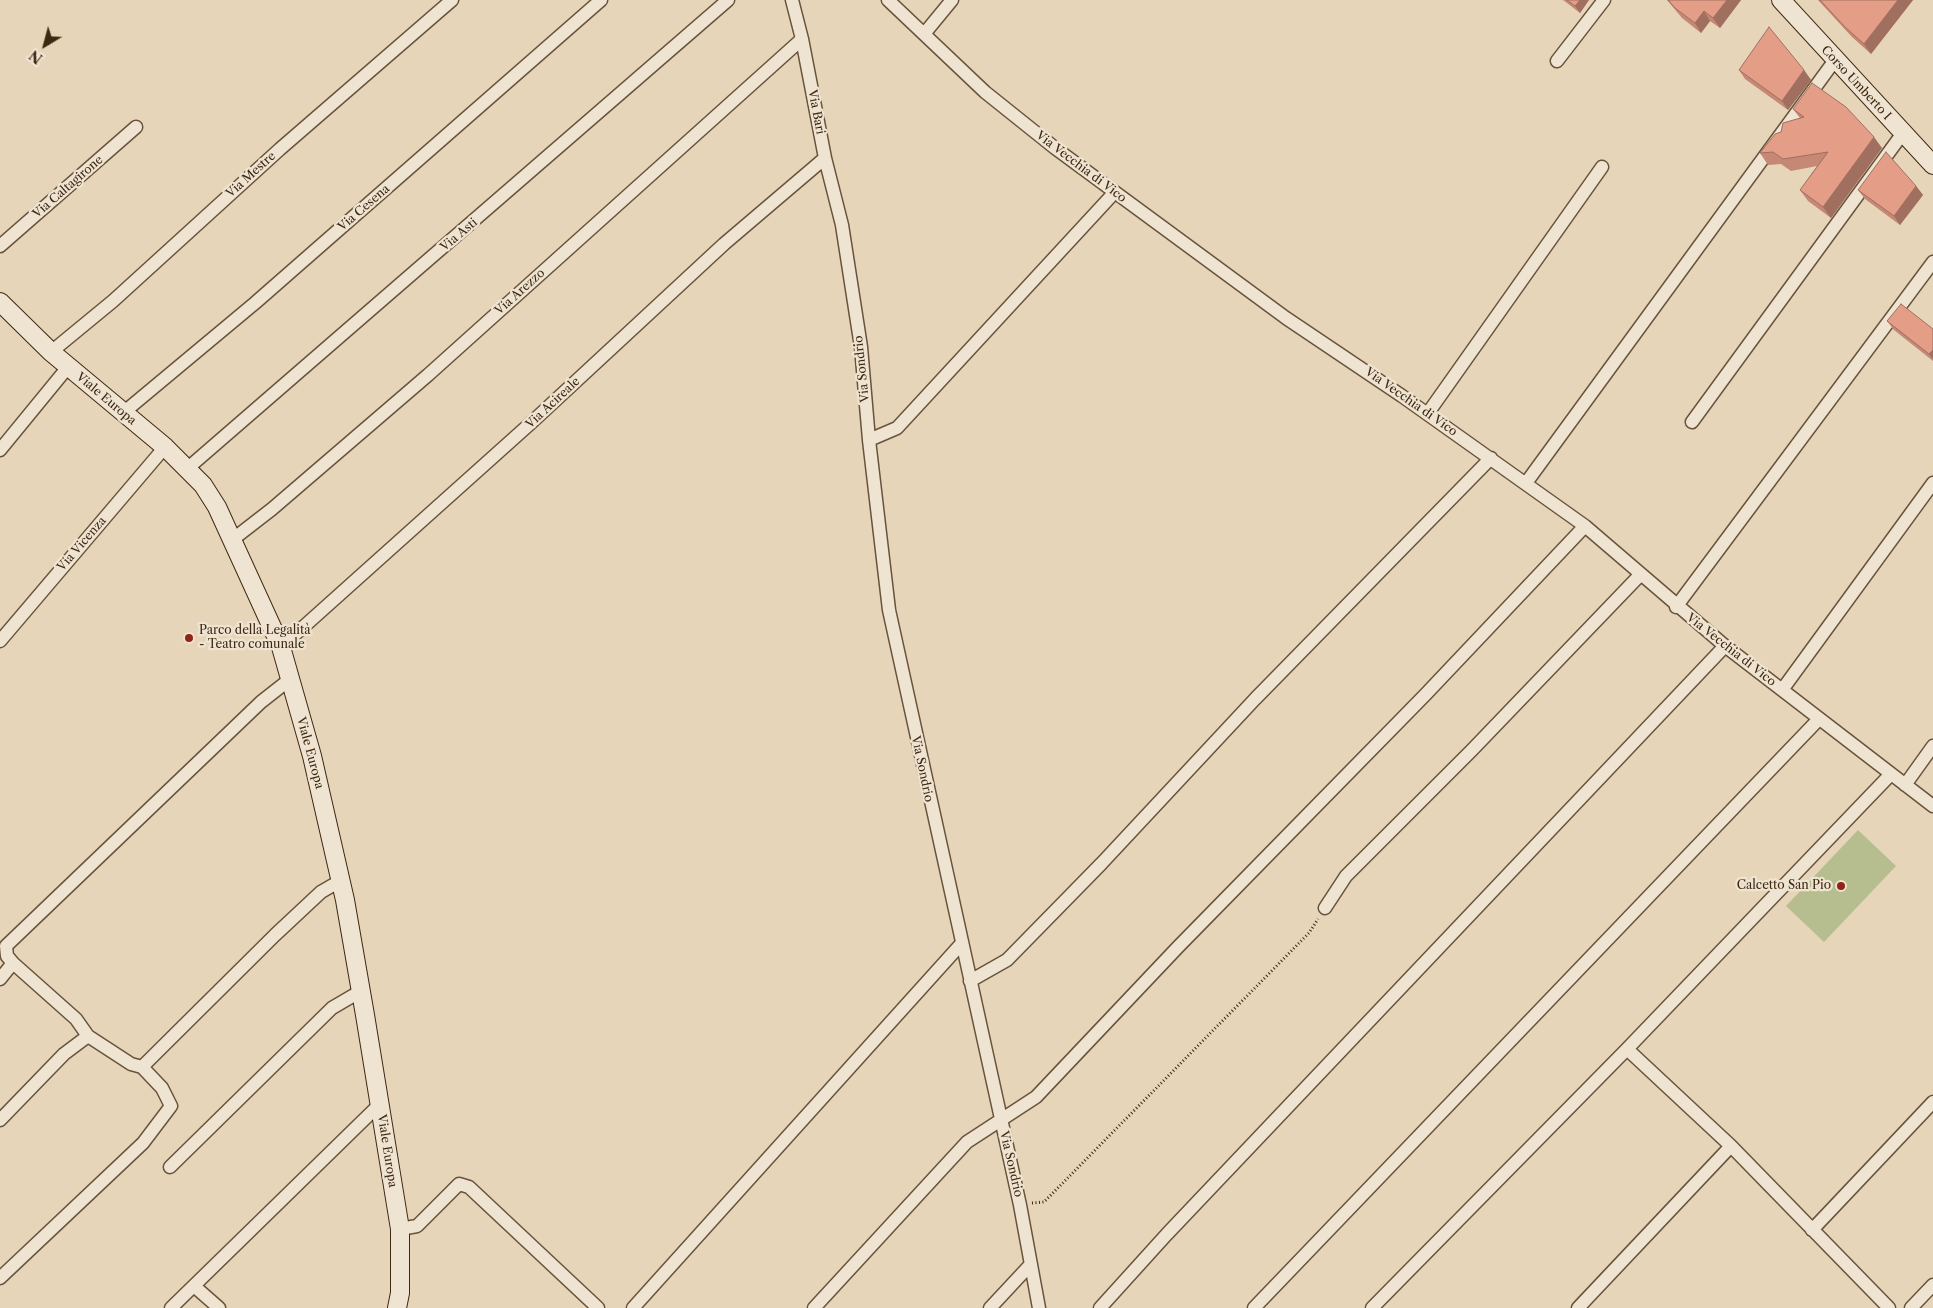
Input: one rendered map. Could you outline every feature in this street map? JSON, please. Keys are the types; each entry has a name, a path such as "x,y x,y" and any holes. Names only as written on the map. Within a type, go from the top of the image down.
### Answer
{"street":[{"name":"Via Mestre","path":"50,352 113,301 280,149 452,0"},
{"name":"Via Cesena","path":"124,413 255,303 601,0"},
{"name":"Via Asti","path":"188,468 728,0"},
{"name":"Via Bari","path":"792,0 802,39 825,158 842,224"},
{"name":"Via Vecchia di Vico","path":"888,0 985,92 1114,193 1286,318 1428,413 1585,526 1724,646 1933,806"},
{"path":"924,34 952,0"},
{"path":"1557,61 1604,0"},
{"name":"Corso Umberto I","path":"1781,0 1933,165"},
{"name":"Via Arezzo","path":"232,540 272,509 421,381 802,39"},
{"path":"1526,483 1835,60"},
{"name":"Via Caltagirone","path":"0,246 136,127"},
{"path":"1692,422 1903,133"},
{"name":"Via Acireale","path":"281,647 532,422 724,244 825,158"},
{"path":"1428,413 1602,167"},
{"path":"869,440 897,428 1114,193"},
{"name":"Via Sondrio","path":"842,224 861,347 869,440 889,610 1020,1205 1038,1308"},
{"path":"1676,606 1933,262"},
{"name":"Viale Europa","path":"0,302 50,352 165,447 203,485 217,508 281,647 312,756 340,881 361,991 400,1229 400,1293 397,1308"},
{"path":"0,450 68,366"},
{"name":"Via Vicenza","path":"0,641 165,447"},
{"path":"970,980 1007,960 1101,864 1255,699 1491,458"},
{"path":"1782,690 1933,483"},
{"path":"814,1308 967,1142 1036,1097 1178,947 1425,695 1585,526"},
{"path":"1325,908 1346,876 1472,750 1642,574"},
{"path":"1100,1308 1167,1234 1724,646"},
{"path":"0,1278 136,1149 171,1106 162,1088 142,1067 131,1064 88,1036 76,1020 13,963 7,956 6,946 261,702 289,680"},
{"path":"1254,1308 1819,719"},
{"path":"1905,785 1933,746"},
{"path":"1372,1308 1627,1049 1891,774"},
{"path":"142,1067 275,935 321,892 340,881"},
{"path":"634,1308 962,943"},
{"path":"0,979 13,963"},
{"path":"170,1167 332,1008 361,991"},
{"path":"0,1120 64,1054 88,1036"},
{"path":"1627,1049 1731,1146 1888,1308"},
{"path":"1812,1230 1933,1102"},
{"path":"171,1308 380,1104"},
{"path":"1578,1308 1731,1146"},
{"path":"400,1229 417,1226 458,1184 469,1187 598,1308"},
{"path":"990,1308 1031,1264"},
{"path":"1912,1308 1933,1285"},
{"path":"194,1286 219,1308"}],"path":[{"path":"1020,1205 1044,1202 1309,933 1325,908"}],"green space":[{"name":"Calcetto San Pio","path":"1858,830 1896,866 1824,942 1786,906"}],"building":[{"path":"1567,0 1580,0 1575,6"},
{"path":"1668,0 1727,0 1713,18 1704,11 1695,23 1675,8"},
{"path":"1820,0 1898,0 1864,44"},
{"path":"1769,27 1804,70 1782,101 1739,70"},
{"path":"1812,83 1846,107 1874,137 1823,207 1800,190 1828,152 1783,159 1773,152 1760,153 1775,134 1781,132 1783,123 1804,117 1793,109"},
{"path":"1886,152 1916,186 1894,216 1858,190"},
{"path":"1901,304 1933,329 1933,350 1929,354 1887,321"}],"place":[{"name":"Parco della Legalità - Teatro comunale","path":"189,638"},
{"name":"Calcetto San Pio","path":"1841,886"}]}
